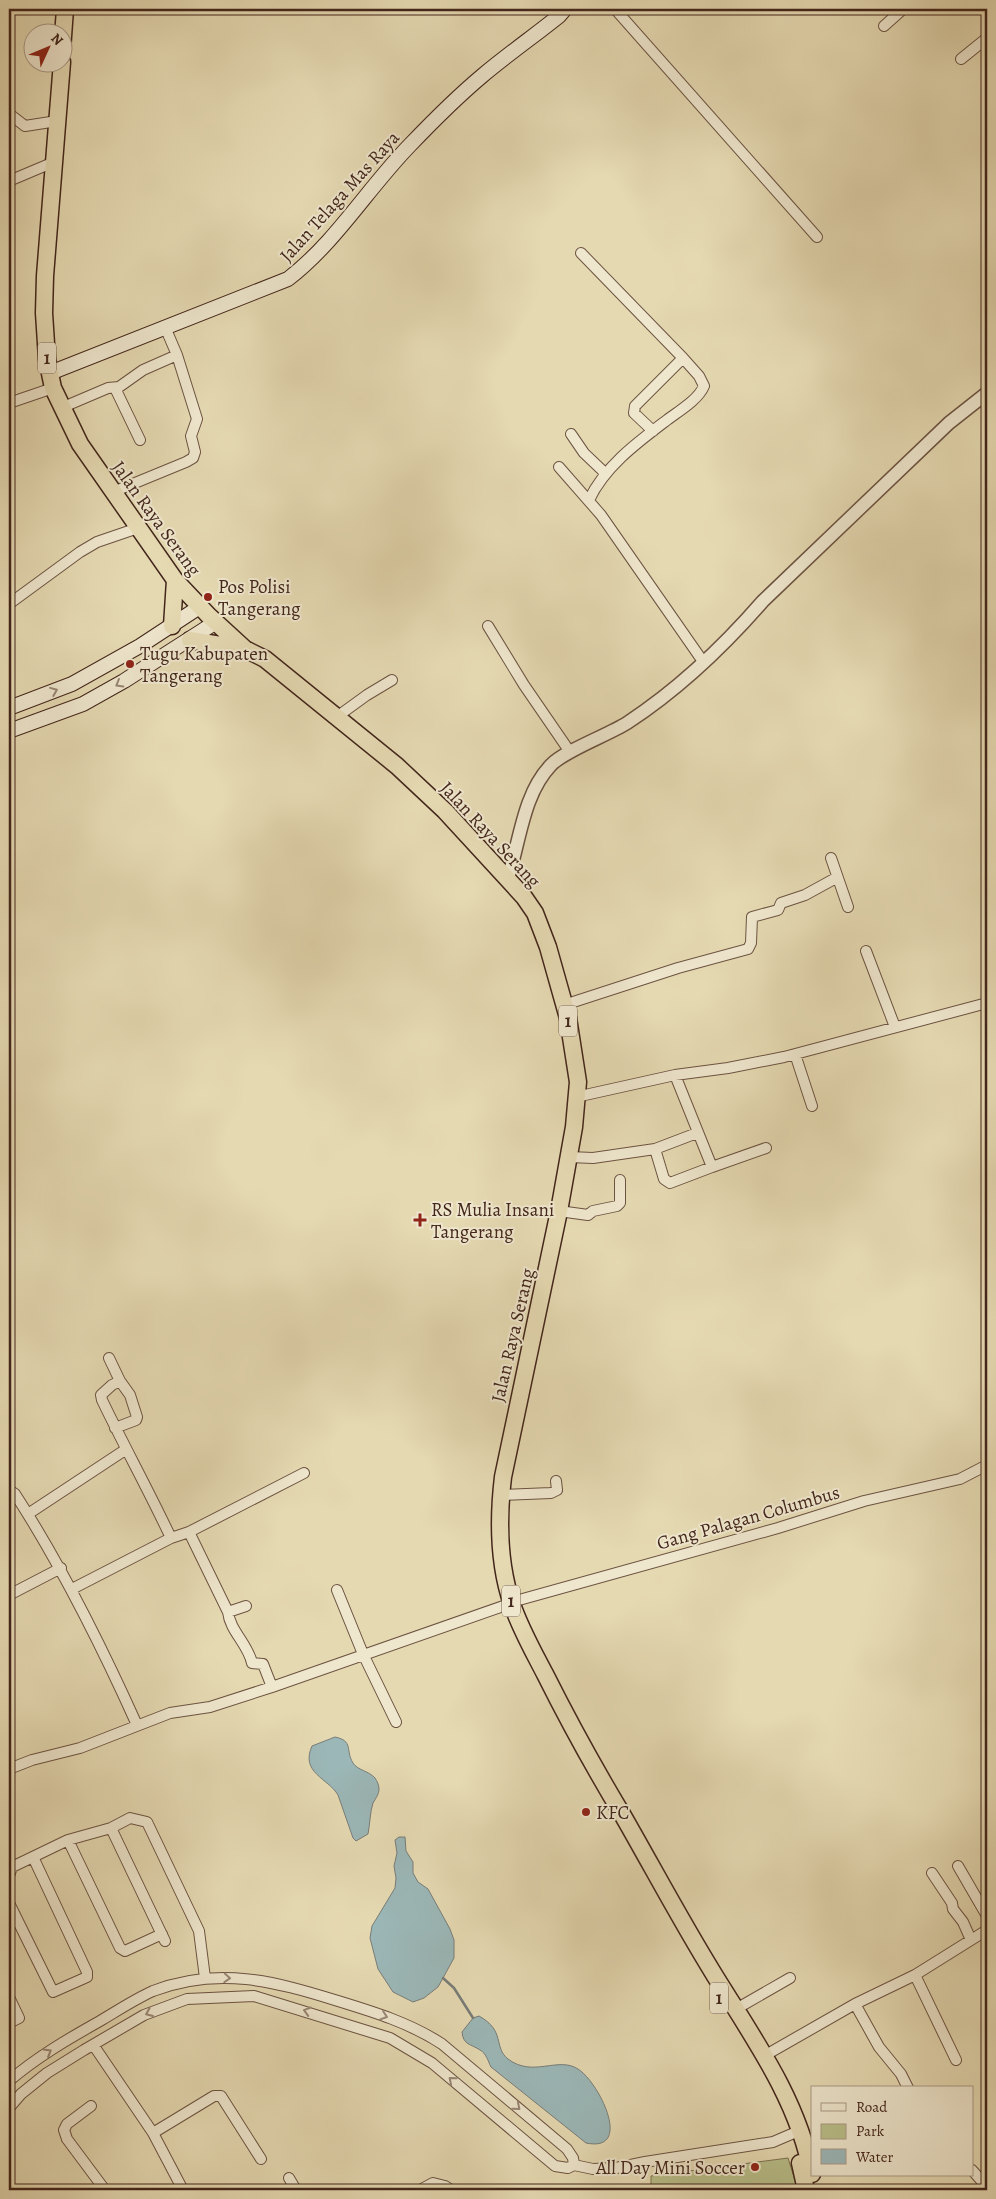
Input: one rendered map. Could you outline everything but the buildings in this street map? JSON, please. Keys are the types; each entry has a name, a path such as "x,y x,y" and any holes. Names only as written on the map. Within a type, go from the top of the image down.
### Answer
{"highway":[{"path":"65,22 66,9"},
{"name":"Jalan Raya Serang","path":"61,72 45,276 44,313 51,380 61,408 80,444 175,580 244,649 266,659 338,716 397,766 445,811 508,878 535,913 548,948 564,1005 578,1082 569,1157 515,1412 500,1496 499,1521 515,1602 540,1656 545,1675 566,1716 689,1934"},
{"path":"172,626 175,580"},
{"path":"190,640 244,649"},
{"name":"1","path":"689,1934 736,2009 790,2102 797,2131 806,2190"},
{"name":"1","path":"689,1934 696,1961 797,2131 811,2172"},
{"name":"1","path":"812,2176 815,2190"}],"main road":[{"name":"Jalan Telaga Mas Raya","path":"51,380 165,327 288,279 303,268 417,138 472,85 559,16 565,9"},
{"path":"9,708 72,684 140,646 201,606"},
{"path":"9,732 84,704 190,640 216,622"}],"street":[{"path":"615,9 817,237"},
{"path":"884,26 903,9"},
{"path":"960,59 987,38"},
{"path":"12,116 25,126 57,121"},
{"path":"9,181 54,162"},
{"path":"581,253 683,358 699,376 704,386 689,403 653,431 605,473 589,500"},
{"path":"113,492 193,458 195,452 191,436 197,419 177,355 165,327"},
{"path":"61,408 108,388 115,388 143,370 177,355"},
{"path":"653,431 634,413 635,406 683,358"},
{"path":"9,403 51,380"},
{"path":"115,388 140,440"},
{"path":"508,878 534,791 551,764 570,752 626,724 704,663 740,628 763,601 949,424 987,393"},
{"path":"571,434 584,453 605,473"},
{"path":"560,467 589,500 704,663"},
{"path":"9,604 80,552 97,542 138,528"},
{"path":"488,626 524,685 570,752"},
{"path":"338,716 366,695 392,680"},
{"path":"831,858 836,878 848,907"},
{"path":"564,1005 678,968 748,949 752,943 752,917 778,910 780,903 805,895 836,878"},
{"path":"866,951 896,1027"},
{"path":"576,1097 676,1075 728,1068 795,1054 987,1003"},
{"path":"795,1054 812,1106"},
{"path":"676,1075 712,1167"},
{"path":"569,1157 593,1158 655,1150 697,1132"},
{"path":"655,1150 664,1179 670,1183 766,1148"},
{"path":"559,1211 588,1215 593,1211 618,1206 620,1202 620,1180"},
{"path":"109,1358 120,1381 130,1395 137,1417 136,1420 116,1428"},
{"path":"120,1381 112,1385 101,1395 170,1538"},
{"path":"28,1514 126,1450"},
{"name":"Gang Palagan Columbus","path":"9,1769 32,1760 80,1748 170,1713 210,1707 272,1687 515,1602 778,1528 864,1501 960,1479 987,1465"},
{"path":"72,1589 170,1538 189,1532 304,1473"},
{"path":"500,1496 551,1493 557,1490 556,1482"},
{"path":"9,1490 15,1494 28,1514 72,1589 106,1655 137,1726"},
{"path":"189,1532 228,1612 231,1624 249,1653 252,1663 263,1664 272,1687"},
{"path":"9,1595 60,1568"},
{"path":"336,1590 363,1654 396,1722"},
{"path":"228,1612 246,1606"},
{"path":"9,1876 12,1867 68,1840 111,1828 130,1818 147,1822 199,1931 205,1978"},
{"path":"68,1840 120,1948 125,1951 164,1937 111,1828"},
{"path":"9,1903 53,1992 87,1977 87,1972 33,1857"},
{"path":"958,1866 987,1916"},
{"path":"932,1873 952,1903 953,1909 963,1922 971,1940"},
{"path":"764,2056 855,2004 915,1974 987,1930"},
{"path":"915,1974 956,2060"},
{"path":"9,2081 34,2060 152,1992 188,1980 205,1978 257,1979 397,2020 425,2033 442,2044 567,2149 573,2158 574,2166"},
{"path":"736,2009 790,1978"},
{"path":"254,1996 257,1979"},
{"path":"9,2108 21,2094 47,2073 144,2014 187,1999 254,1996 324,2016 398,2043 432,2063 555,2166 568,2168 574,2166 593,2170 616,2168 774,2142 797,2131"},
{"path":"9,1997 19,2018 9,2023"},
{"path":"855,2004 879,2047 901,2074 907,2086"},
{"path":"94,2046 153,2133 183,2190"},
{"path":"153,2133 214,2096 221,2096 261,2159"},
{"path":"92,2106 67,2124 64,2130 68,2139 105,2190"},
{"path":"974,2172 987,2187"},
{"path":"288,2178 296,2190"},
{"path":"420,2190 433,2183 445,2186 451,2190"}],"green space":[{"name":"All Day Mini Soccer","path":"788,2158 798,2190 651,2190 651,2176"}],"water":[{"path":"335,1737 345,1741 353,1763 376,1779 379,1786 372,1807 368,1834 356,1841 353,1838 338,1795 312,1769 310,1763 309,1755 312,1746"},
{"path":"399,1837 405,1837 406,1851 413,1862 413,1873 418,1882 428,1889 454,1940 454,1958 438,1987 424,1998 413,2002 393,1992 378,1969 370,1938 372,1926 395,1888 394,1866 397,1853 395,1840"},
{"path":"479,2016 493,2027 501,2049 508,2059 527,2067 570,2066 578,2069 586,2076 595,2087 608,2115 610,2127 608,2137 600,2143 586,2143 491,2067 484,2053 468,2044 462,2032 473,2018"}],"waterway":[{"path":"443,1978 454,1988 473,2018"}],"place":[{"name":"Pos Polisi Tangerang","path":"208,597"},
{"name":"Tugu Kabupaten Tangerang","path":"130,664"},
{"name":"RS Mulia Insani Tangerang","path":"420,1220"},
{"name":"KFC","path":"586,1812"},
{"name":"All Day Mini Soccer","path":"755,2167"}]}
